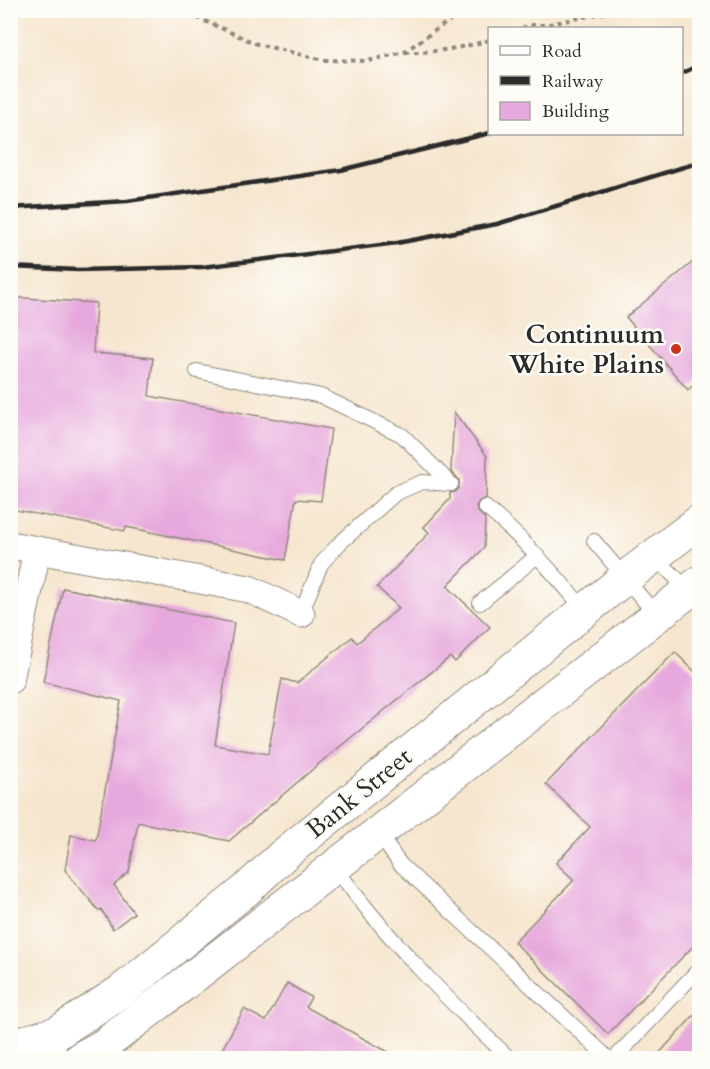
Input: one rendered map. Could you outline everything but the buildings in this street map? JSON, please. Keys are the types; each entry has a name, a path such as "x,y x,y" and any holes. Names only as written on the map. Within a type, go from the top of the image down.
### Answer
{"street":[{"name":"Bank Street","path":"10,1046 57,1033 120,992 246,890 282,856 625,578 699,522"},
{"path":"10,546 249,589 301,614"},
{"path":"11,673 37,551"},
{"name":"Bank Street","path":"81,1059 103,1046 657,616 696,591"},
{"path":"10,1054 14,1059"}],"lane":[{"path":"197,371 321,396 402,435 451,484 422,482 396,493 339,544 321,564 301,614"},
{"path":"485,507 537,556 585,611"},
{"path":"594,541 657,616"},
{"path":"480,603 537,556"},
{"path":"654,556 696,591"},
{"path":"378,833 400,864 608,1059"},
{"path":"335,867 359,900 452,1004 509,1059"},
{"path":"615,1059 699,968"}],"path":[{"path":"180,10 257,44 323,60 368,61 404,52 430,53 488,40"},
{"path":"404,52 465,10"},
{"path":"525,27 618,10"}],"railway":[{"path":"683,73 700,65"},
{"path":"10,208 127,201 341,170 488,133"},
{"path":"10,267 78,270 202,267 397,243 497,224 700,162"}],"place":[{"name":"Continuum White Plains","path":"676,349"}]}
